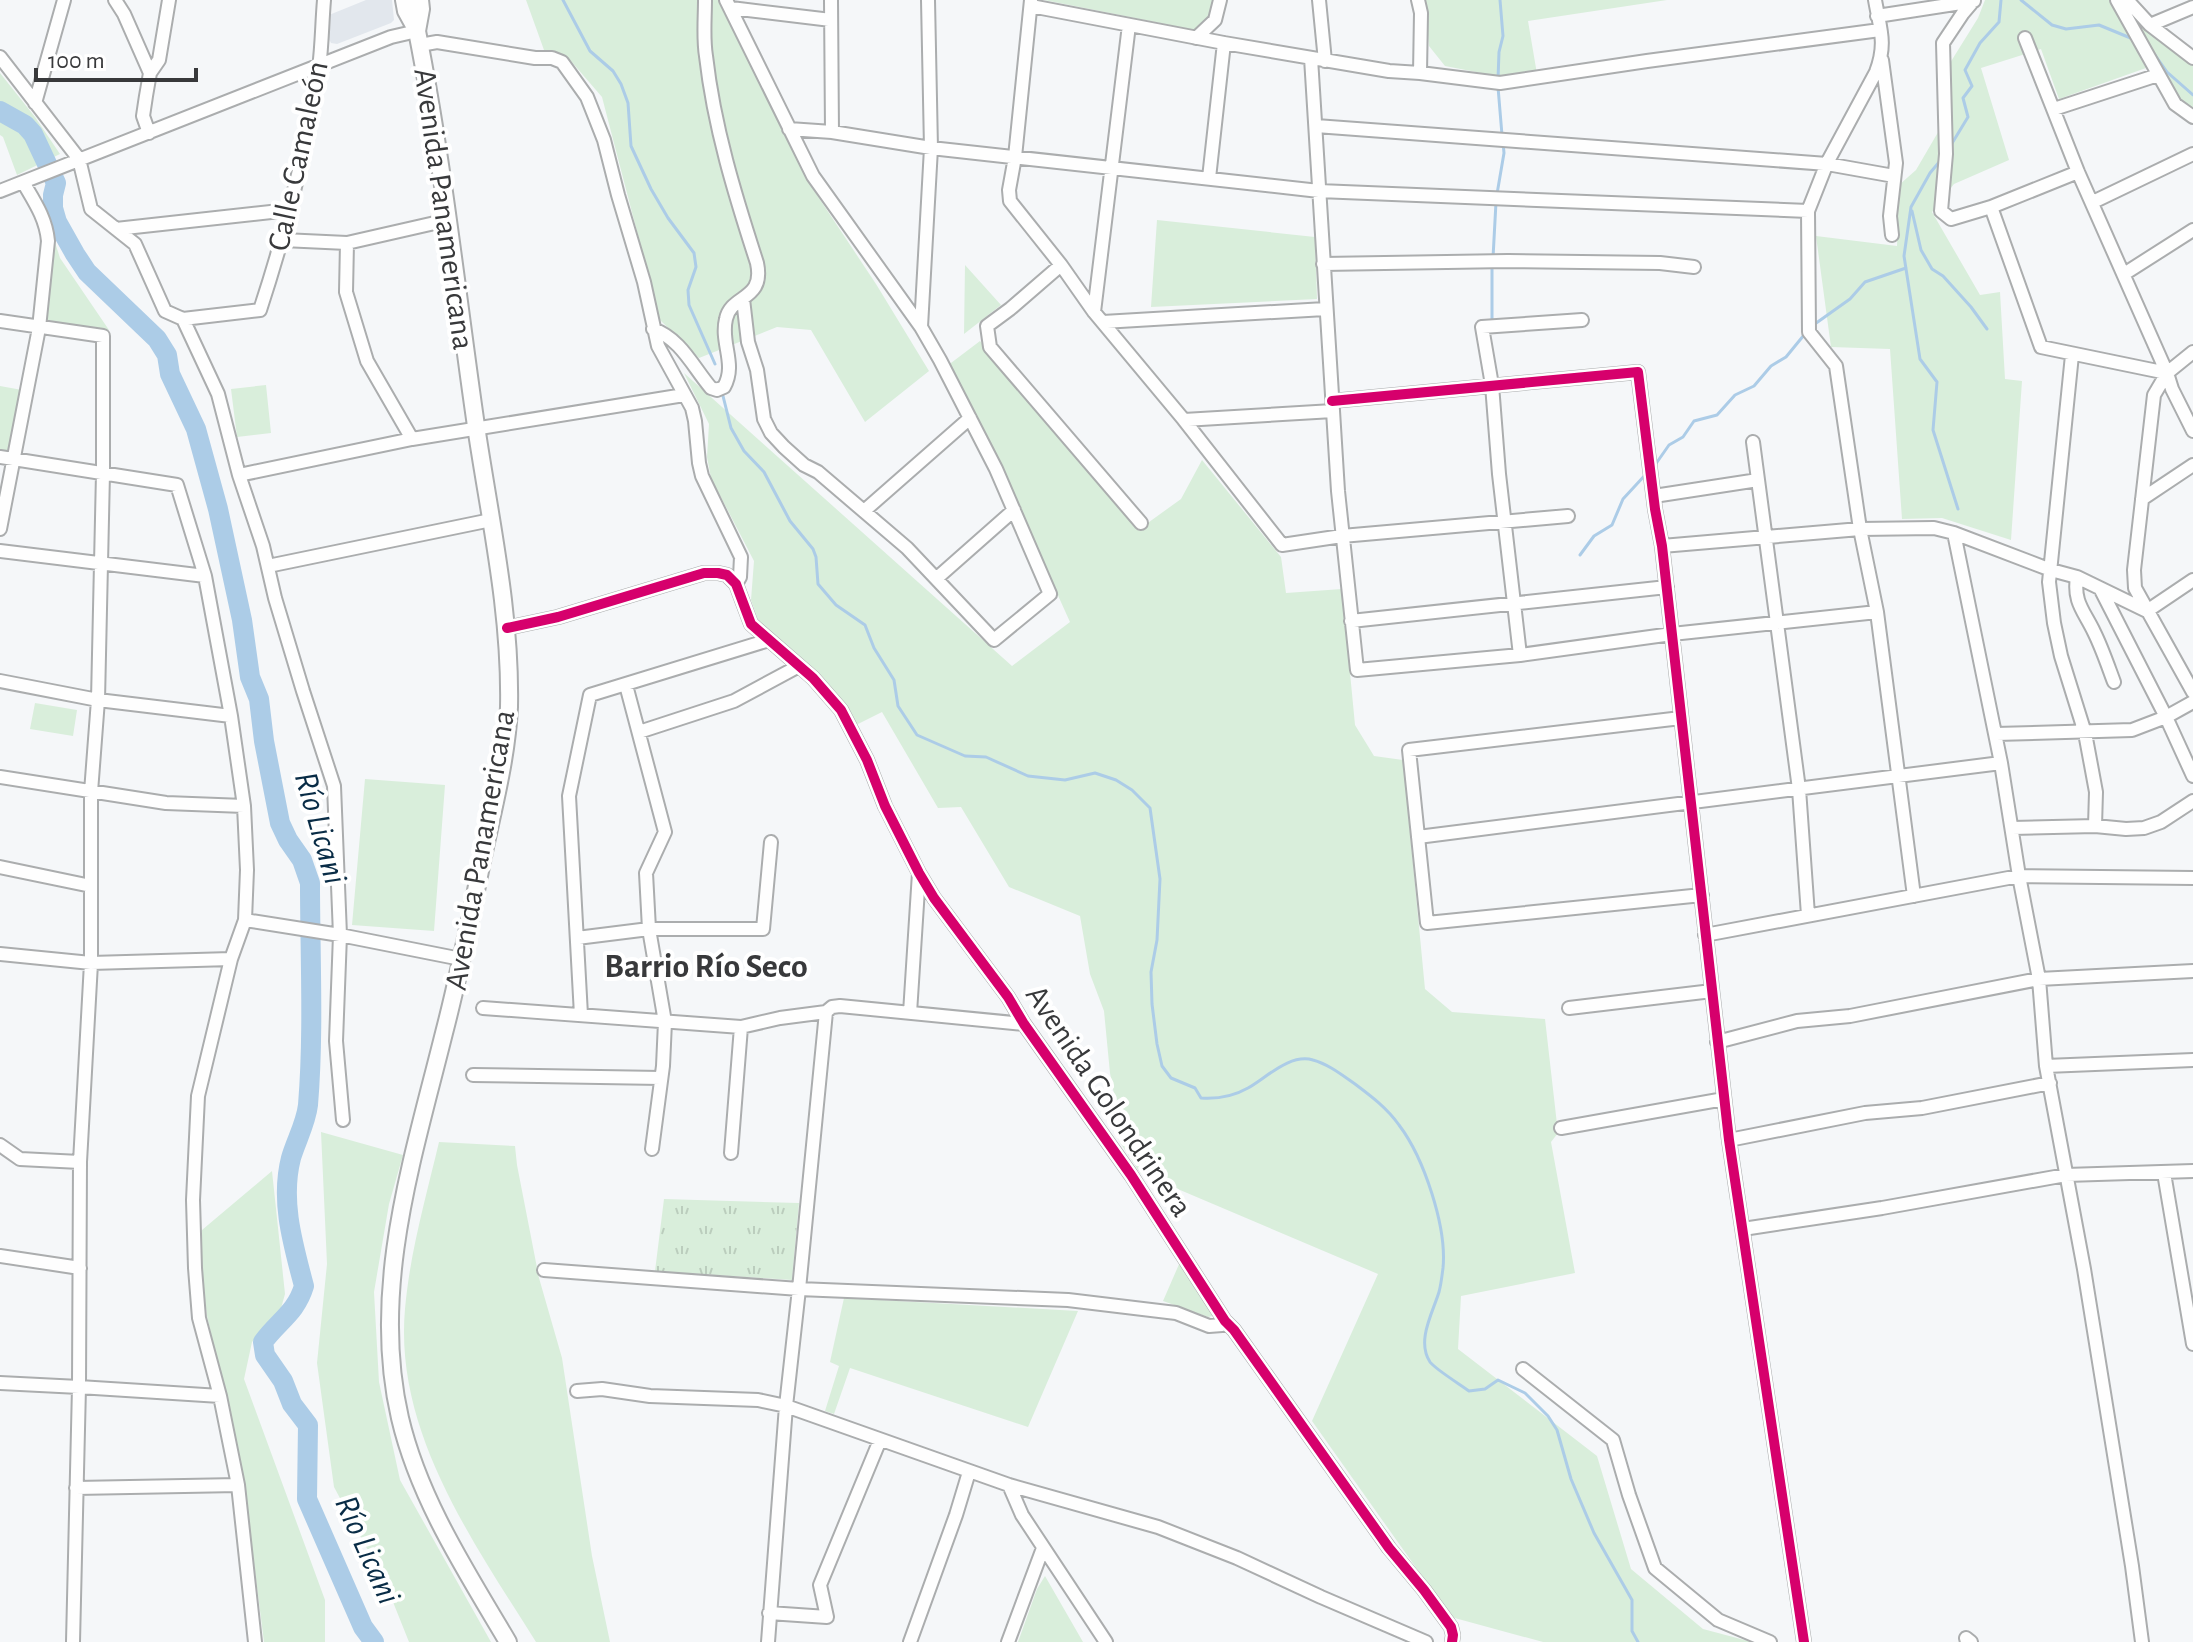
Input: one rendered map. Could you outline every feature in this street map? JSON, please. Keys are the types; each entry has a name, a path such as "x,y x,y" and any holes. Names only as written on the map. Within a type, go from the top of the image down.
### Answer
{"main road":[{"name":"Avenida Panamericana","path":"404,0 419,38"},
{"name":"Avenida Panamericana","path":"420,0 419,38 507,628 508,713 503,762 396,1239 390,1295 390,1356 400,1417 411,1457 443,1532 508,1642"}],"street":[{"path":"35,103 64,0"},
{"path":"115,0 150,73"},
{"path":"149,133 143,116 150,73 159,60 169,0"},
{"name":"Calle Camaleón","path":"183,319 260,310 283,240 302,160 319,66 324,0"},
{"path":"653,329 667,336 686,354 711,388 717,390 724,387 730,367 725,321 731,309 756,286 759,270 727,170 705,55 705,0"},
{"path":"831,0 832,132"},
{"path":"921,327 931,148 928,0"},
{"path":"1196,38 1215,20 1220,0"},
{"path":"1319,0 1325,61"},
{"path":"1418,0 1421,13 1420,73"},
{"path":"1875,0 1883,43 1882,57 1896,163 1890,216 1892,235"},
{"path":"1877,16 1974,0"},
{"path":"1974,0 1943,43 1946,154 1941,211 1951,219 1991,207 2078,172"},
{"path":"2117,0 2175,104 2193,117"},
{"path":"2127,0 2150,25 2193,58"},
{"path":"1568,516 1342,536 1282,545 1098,317 1010,201 1031,3 1129,25 1325,61 1500,83 1880,30"},
{"path":"728,4 813,176 921,327 996,469 1050,594 994,640 907,548 784,447 771,433 764,419 757,370 748,342 743,299"},
{"path":"728,4 831,20"},
{"path":"2150,25 2193,7"},
{"path":"1098,317 1110,168 1129,25"},
{"path":"0,191 391,37 419,38"},
{"name":"Avenida Golondrinera","path":"419,38 535,58 552,58 562,62 587,97 600,129 644,282 658,346 692,408 702,476 741,557 740,577 736,584 751,624 829,695 846,719 885,806 934,898 1008,997 1131,1175 1225,1321 1389,1548 1451,1627 1452,1642"},
{"path":"2025,38 2078,172 2193,431"},
{"path":"1209,178 1224,43"},
{"path":"0,57 79,159 91,209 135,244 165,311 183,319 218,394 239,475 334,786 340,935 336,1041 343,1120"},
{"path":"1882,57 1827,164 1808,211 1809,332 1836,366 1860,529 1877,612 1914,896"},
{"path":"1311,58 1332,406 1357,670 1520,655 1672,634 1877,612"},
{"path":"2054,109 2158,75"},
{"path":"1316,126 1827,164 1894,176"},
{"path":"789,129 1319,191 1808,211"},
{"path":"2093,202 2193,154"},
{"path":"0,529 7,458 39,328 48,241 47,228 23,182"},
{"path":"1991,207 2041,347 2167,373"},
{"path":"116,229 289,210"},
{"path":"283,240 347,243 448,220"},
{"path":"2124,274 2193,230"},
{"path":"347,243 346,292 367,361 412,439"},
{"path":"1323,264 1508,261 1660,263 1694,267"},
{"path":"1061,265 987,326 990,347 1141,523"},
{"path":"1098,317 1325,309"},
{"path":"1520,655 1492,385 1482,327 1582,320"},
{"path":"0,321 103,336 98,700 91,792 91,963 80,1162 73,1642"},
{"path":"2193,352 2167,373 2154,395 2134,570 2135,588 2193,692"},
{"path":"2072,355 2049,582 2061,656 2085,733 2096,792 2095,826"},
{"path":"1184,420 1332,406 1492,385 1638,372 1693,802 1729,1140 1804,1642"},
{"path":"239,475 412,439 684,395"},
{"path":"864,511 970,418"},
{"path":"1753,442 1799,789 1808,915"},
{"path":"7,458 177,485 205,576 244,806 247,870 245,920 231,959 198,1096 193,1200 195,1268 199,1318 220,1396 238,1485 255,1642"},
{"path":"2142,499 2193,465"},
{"path":"1654,496 1758,480"},
{"path":"937,578 1014,510"},
{"path":"268,566 491,520"},
{"path":"1662,546 1860,529 1934,528 2077,577 2147,611"},
{"path":"1954,533 1996,734 2039,979 2046,1066 2084,1269 2142,1642"},
{"path":"0,551 205,576"},
{"path":"507,628 558,617 704,573 727,575 736,584"},
{"path":"2077,577 2074,593 2114,682"},
{"path":"2147,611 2193,580"},
{"path":"1351,621 1667,587"},
{"path":"2101,590 2193,776"},
{"path":"581,1015 569,796 590,695 769,640"},
{"path":"639,732 734,701 799,666"},
{"path":"0,681 98,700 231,716"},
{"path":"626,685 665,832 646,873 649,929 665,1022 652,1149"},
{"path":"1996,734 2132,730 2193,702"},
{"path":"1681,718 1409,750 1427,923 1702,895"},
{"path":"1418,837 2001,763"},
{"path":"0,777 166,803 244,806"},
{"path":"2012,828 2144,828 2161,822 2193,801"},
{"path":"577,938 649,929 763,929 771,842"},
{"path":"0,867 91,886"},
{"path":"910,1013 919,873"},
{"path":"1705,935 2019,876 2193,878"},
{"path":"245,920 461,959"},
{"path":"0,954 91,963 231,959"},
{"path":"1717,1042 1797,1021 1850,1016 2039,979 2193,971"},
{"path":"1569,1008 1712,991"},
{"path":"483,1008 741,1027 826,1012 840,1006 1024,1024"},
{"path":"768,1642 786,1406 826,1012"},
{"path":"731,1153 741,1027"},
{"path":"2046,1066 2193,1060"},
{"path":"473,1075 661,1078"},
{"path":"1729,1140 1865,1113 1922,1108 2050,1083"},
{"path":"1561,1128 1724,1099"},
{"path":"0,1145 20,1159 80,1162"},
{"path":"1743,1229 2066,1175 2193,1171"},
{"path":"2164,1173 2193,1344"},
{"path":"0,1256 80,1268"},
{"path":"544,1270 799,1289 1068,1300 1176,1313 1209,1326 1222,1325 1225,1321"},
{"path":"1523,1369 1613,1440 1655,1568 1718,1620 1770,1642"},
{"path":"0,1383 220,1396"},
{"path":"577,1391 602,1389 650,1396 758,1400 786,1406 969,1472 1158,1527 1237,1558 1426,1642"},
{"path":"769,1613 827,1617 820,1585 880,1440"},
{"path":"910,1642 969,1472"},
{"path":"76,1488 238,1485"},
{"path":"1009,1485 1022,1515 1106,1642"},
{"path":"1008,1642 1043,1548"}],"shaded area":[{"path":"366,0 392,0 394,20 337,44 331,43 327,35 329,15"}],"green space":[{"path":"526,0 719,0 809,183 929,371 865,422 811,330 777,327 699,358 660,320 602,97 570,60 544,50"},
{"path":"1044,0 1212,0 1209,15 1195,30"},
{"path":"1425,0 1667,0 1528,21 1537,74 1502,77 1445,66 1429,46"},
{"path":"1985,0 2109,0 2146,68 2059,99 2041,49 1981,68 2009,160 1954,184 1932,212 1980,295 2000,292 2005,379 2022,381 2011,540 1942,518 1902,519 1890,349 1831,347 1816,236 1897,246 1899,185 1916,170 1951,110 1950,63 1978,18"},
{"path":"2129,11 2146,29 2193,66 2193,109 2179,97"},
{"path":"0,73 60,154 17,175 0,135"},
{"path":"1157,220 1315,237 1317,299 1151,307"},
{"path":"53,236 60,258 109,330 46,320"},
{"path":"965,265 1001,305 964,334"},
{"path":"980,341 1138,530 1181,499 1202,460 1281,557 1286,593 1342,589 1355,725 1374,756 1403,760 1425,989 1452,1012 1545,1019 1558,1133 1551,1142 1575,1273 1461,1296 1458,1349 1597,1456 1631,1569 1703,1629 1752,1642 1543,1642 1451,1617 1312,1421 1378,1274 1140,1173 1119,1141 1104,1011 1090,974 1080,916 1009,887 961,807 938,808 882,712 854,726 833,696 758,620 751,600 754,561 711,478 707,457 709,424 684,373 1012,666 1070,622 995,456 947,366"},
{"path":"266,385 271,433 237,437 231,389"},
{"path":"0,386 22,390 10,455 0,453"},
{"path":"35,703 77,710 73,736 30,729"},
{"path":"365,779 445,785 434,931 352,925"},
{"path":"321,1132 403,1155 389,1204 374,1292 379,1382 400,1480 491,1642 409,1642 385,1582 334,1487 317,1363 327,1264"},
{"path":"439,1142 515,1146 539,1278 562,1358 592,1556 610,1642 536,1642 464,1526 425,1442 412,1399 405,1355 405,1309 415,1246"},
{"path":"272,1171 285,1294 280,1312 252,1342 244,1379 325,1600 325,1642 264,1642 243,1477 207,1316 201,1266 202,1230"},
{"path":"664,1199 799,1203 792,1280 655,1271"},
{"path":"1180,1262 1217,1315 1208,1317 1163,1301"},
{"path":"844,1298 1078,1311 1028,1427 850,1368 834,1414 825,1411 839,1366 830,1362"},
{"path":"1045,1576 1083,1642 1018,1642 1037,1589"}],"waterway":[{"path":"563,0 590,51 613,71 621,84 628,103 631,146 668,218 694,253 696,267 688,290 689,305 715,364"},
{"path":"1498,79 1503,36 1500,0"},
{"path":"1951,145 1968,117 1963,98 1972,86 1965,70 1980,43 1999,22 2001,0"},
{"path":"2021,0 2052,25 2066,29 2099,25 2133,39"},
{"path":"2150,48 2167,72 2193,95"},
{"path":"1498,87 1502,135"},
{"name":"Río Licani","path":"0,111 25,125 33,134 56,183 53,208 57,222 87,272 157,339 167,355 170,374 196,429 218,509 242,620 250,677 259,699 280,823 302,860 310,883 308,1105 291,1158 287,1190 289,1222 304,1286 291,1310 263,1342 265,1355 283,1381 292,1404 308,1425 307,1499 363,1627 374,1642"},
{"path":"1497,194 1503,142"},
{"path":"1940,161 1911,207 1904,256 1920,359 1937,382 1933,430 1958,509"},
{"path":"1493,258 1496,202"},
{"path":"1912,211 1921,250 1932,269 1943,276 1987,329"},
{"path":"1492,265 1492,322"},
{"path":"1812,326 1850,299 1865,282 1906,268"},
{"path":"1655,465 1669,445 1683,437 1694,421 1717,415 1735,395 1754,386 1771,366 1786,357 1804,335"},
{"path":"723,396 731,428 744,451 764,472 790,521 813,549 818,584 836,605 865,625 874,648 894,680 898,706 917,735 965,756 986,757 1028,776 1065,780 1095,773 1116,780 1132,790 1150,808 1160,879 1157,940 1151,972 1152,1004 1162,1066 1171,1078 1195,1088 1201,1098 1219,1097 1243,1091 1287,1063 1313,1060 1335,1070 1361,1089 1399,1125 1425,1174 1441,1233 1442,1274 1425,1336 1426,1354 1442,1373 1469,1391 1485,1389 1498,1380 1525,1393 1548,1416 1557,1430 1571,1479 1594,1533 1632,1600 1632,1631 1638,1642"},
{"path":"1580,555 1594,536 1612,525 1623,499 1647,473"}],"cycle path":[{"path":"1332,401 1638,372 1662,546 1729,1140 1804,1642"},
{"path":"507,628 558,617 704,573 727,575 736,584 751,624 813,678 841,710 867,760 885,806 934,898 1008,997 1131,1175 1225,1321 1389,1548 1451,1627 1452,1642"}],"district":[{"name":"Barrio Río Seco","path":"706,967"}]}
